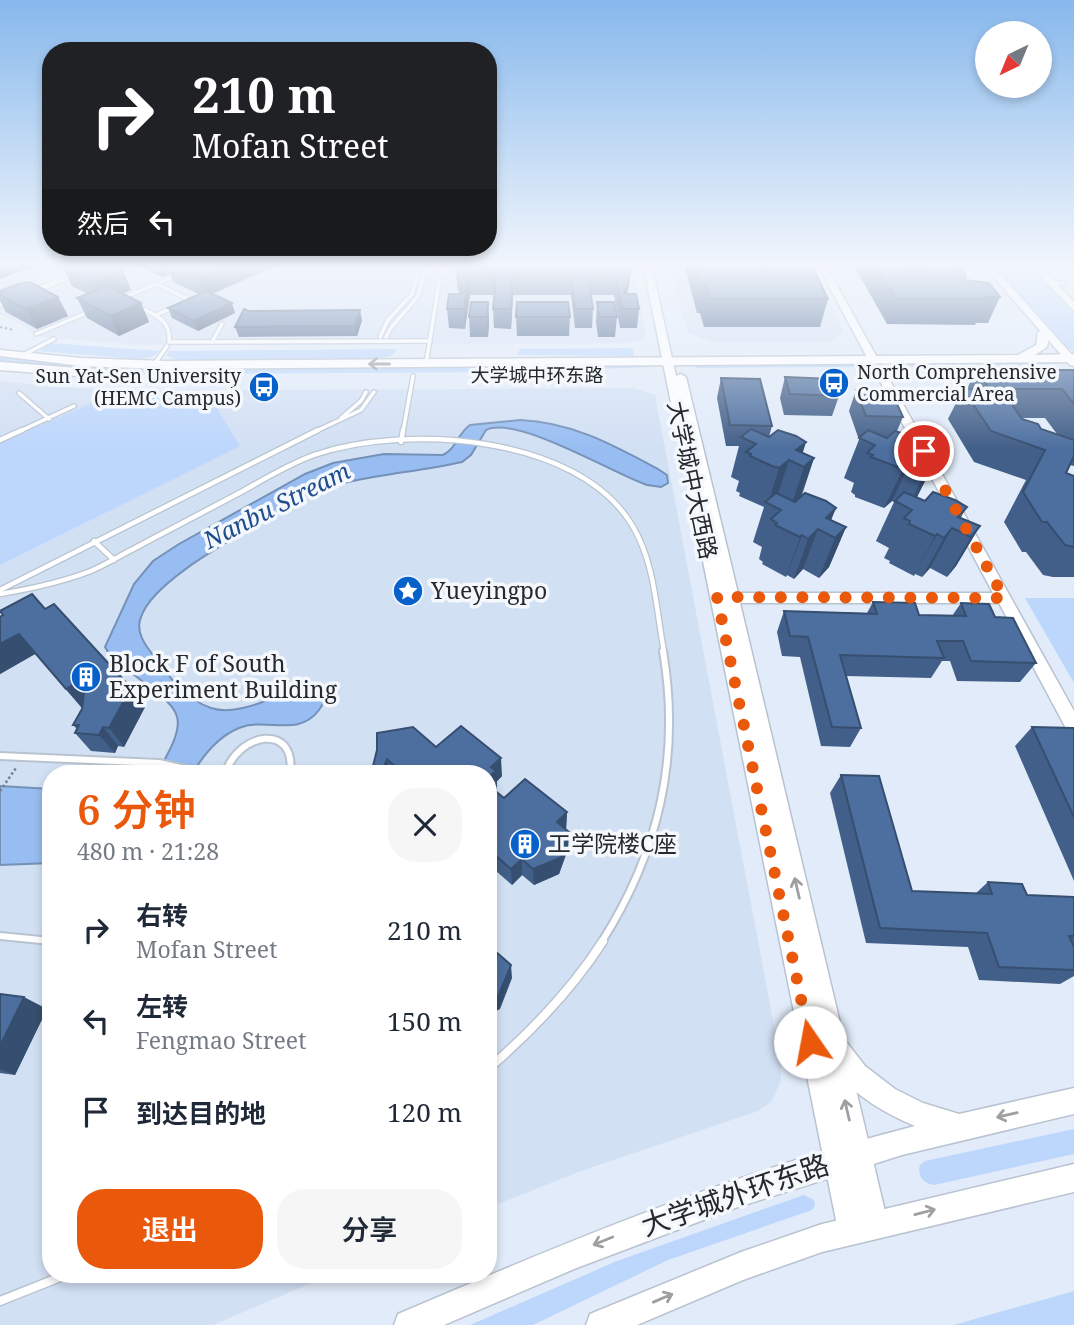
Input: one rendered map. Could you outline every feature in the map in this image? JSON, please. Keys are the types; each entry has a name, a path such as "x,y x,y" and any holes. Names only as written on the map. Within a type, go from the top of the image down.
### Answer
{"main road":[{"name":"大学城中大西路","path":"663,326 863,1227"},
{"name":"大学城中大西路","path":"667,326 674,368"},
{"path":"855,326 1074,727"},
{"path":"1039,326 1073,362"},
{"path":"1017,358 1041,347 1044,332"},
{"name":"大学城中环东路","path":"0,353 154,365 426,364 674,368"},
{"name":"大学城中环东路","path":"877,366 1017,358 1073,362"},
{"name":"大学城中环东路","path":"0,366 70,374 146,377 413,376 674,368 1073,362"},
{"name":"大学城中大西路","path":"724,598 832,1044 846,1158"},
{"path":"724,598 1004,598"},
{"path":"832,1044 849,1069 874,1091 904,1108 958,1127"},
{"name":"大学城外环东路","path":"409,1325 545,1264 639,1227 846,1158 958,1127 1074,1101"},
{"path":"601,1325 741,1266 863,1227 1074,1178"}],"lane":[{"path":"36,334 55,326"},
{"path":"168,326 169,342 430,341"},
{"path":"212,342 221,326"},
{"path":"380,337 385,326"},
{"path":"386,337 392,326"},
{"path":"426,364 432,326"},
{"path":"21,356 54,339"},
{"path":"154,365 167,346"},
{"path":"401,442 413,376"},
{"path":"341,418 361,401 366,392"},
{"path":"0,592 94,541 165,509 360,410 374,392"},
{"path":"19,393 49,419"},
{"path":"0,440 74,406"},
{"path":"0,592 54,584 114,560 310,456 351,444 451,442 478,443 518,450 572,471 601,490 634,526 650,567 672,714 670,760 663,805 645,859 625,902 601,943 574,981 526,1034 497,1061"},
{"path":"94,541 114,560"},
{"path":"228,765 240,748 264,739 280,742 290,751 292,765"},
{"path":"0,756 168,765"},
{"path":"0,936 42,940"},
{"path":"0,1301 45,1283"}],"path":[{"path":"0,327 14,330"},
{"path":"0,791 22,757"}],"shaded area":[{"path":"22,326 645,326 646,333 642,340 628,343 140,345 42,337"},
{"path":"685,326 841,326 844,332 829,342 711,342 687,332"},
{"path":"1045,326 1074,326 1074,352 1062,345"},
{"path":"50,343 160,351 152,357 137,359 40,351"},
{"path":"398,349 391,356 380,358 177,360 167,356 168,351"},
{"path":"520,349 633,349 634,356 517,355"},
{"path":"0,356 88,365 652,367 515,372 118,373 0,362"},
{"path":"1047,362 1050,366 694,368 697,366"},
{"path":"0,381 56,387 149,391 634,388 655,395 781,1063 781,1081 771,1102 758,1111 581,1171 497,1204 497,765 42,765 42,1283 311,1283 213,1325 0,1325"},
{"path":"104,398 211,398 240,446 0,565 0,442"},
{"path":"1025,598 1074,598 1074,683"},
{"path":"1074,1129 1074,1154 934,1185 924,1181 920,1175 920,1165 925,1161"},
{"path":"804,1195 814,1200 815,1206 812,1210 668,1260 533,1325 470,1325 617,1261"},
{"path":"1074,1291 1074,1325 954,1325"}],"water":[{"name":"Nanbu Stream","path":"520,420 575,430 658,469 667,475 668,483 661,487 647,485 542,438 500,428 486,430 471,455 462,462 352,481 296,500 177,575 148,603 141,617 140,630 142,639 162,668 193,699 211,708 243,708 292,691 317,686 326,690 323,703 311,718 302,723 250,725 232,731 212,747 199,765 162,765 175,736 178,724 176,714 170,704 115,660 105,647 134,584 153,561 305,474 333,463 384,454 443,455 470,425"},
{"path":"0,786 42,788 42,863 0,865"}],"building":[{"path":"236,326 355,326 355,326"},
{"path":"976,370 1074,370 1074,404 1062,389 990,389"},
{"path":"785,377 833,379 839,396 790,394"},
{"path":"721,378 760,379 772,426 730,425"},
{"path":"963,389 1001,389 1022,419 1038,424 1041,429 1074,440 1074,456 1066,473 1074,476 1074,547 1065,545 1047,522 1042,522 1023,492 1045,450 991,431"},
{"path":"856,390 891,391 903,417 866,416"},
{"path":"751,429 769,437 778,430 796,436 806,442 796,450 814,458 804,467 789,460 779,468 750,456 751,454 746,452 756,444 741,437"},
{"path":"868,430 887,438 895,431 915,437 925,443 916,451 936,459 927,468 911,461 903,469 871,457 873,455 867,453 875,445 859,438"},
{"path":"904,492 925,501 933,492 955,500 967,507 958,517 980,526 971,537 952,528 944,538 937,534 935,536 909,524 910,521 904,518 912,510 895,501"},
{"path":"776,493 795,502 805,493 826,501 836,508 826,518 846,527 835,538 818,529 808,539 775,525 777,523 771,519 781,510 765,502"},
{"name":"Block F of South Experiment Building","path":"32,594 45,609 54,604 131,688 109,728 103,727 99,735 75,733 79,725 73,725 82,709 86,677 66,689 19,634 0,644 0,617 3,615 0,611"},
{"path":"873,602 915,603 919,615 966,616 961,603 989,604 995,617 1013,618 1036,663 971,661 963,641 937,641 944,658 840,655 861,728 832,727 808,637 790,636 784,611 877,614"},
{"path":"461,726 501,758 493,765 393,765 387,759 385,765 373,765 377,733 413,727 436,747"},
{"path":"1032,727 1074,728 1074,817"},
{"path":"841,775 879,776 912,891 992,894 988,882 1022,884 1027,895 1074,897 1074,936 1069,936 1074,947 1074,970 999,967 987,933 880,928"},
{"name":"工学院楼C座","path":"525,779 567,812 557,822 569,832 560,858 533,869 522,859 511,869 497,857 497,792 504,798"},
{"path":"497,953 511,965 497,998"},
{"path":"0,994 24,997 0,1046"}],"place":[{"name":"North Comprehensive Commercial Area","path":"834,383"},
{"name":"Sun Yat-Sen University (HEMC Campus)","path":"264,387"},
{"name":"Yueyingpo","path":"408,591"},
{"name":"Block F of South Experiment Building","path":"86,677"},
{"name":"工学院楼C座","path":"525,844"}],"route":[{"path":"810,1042 717,597 1004,598 924,451"}]}
